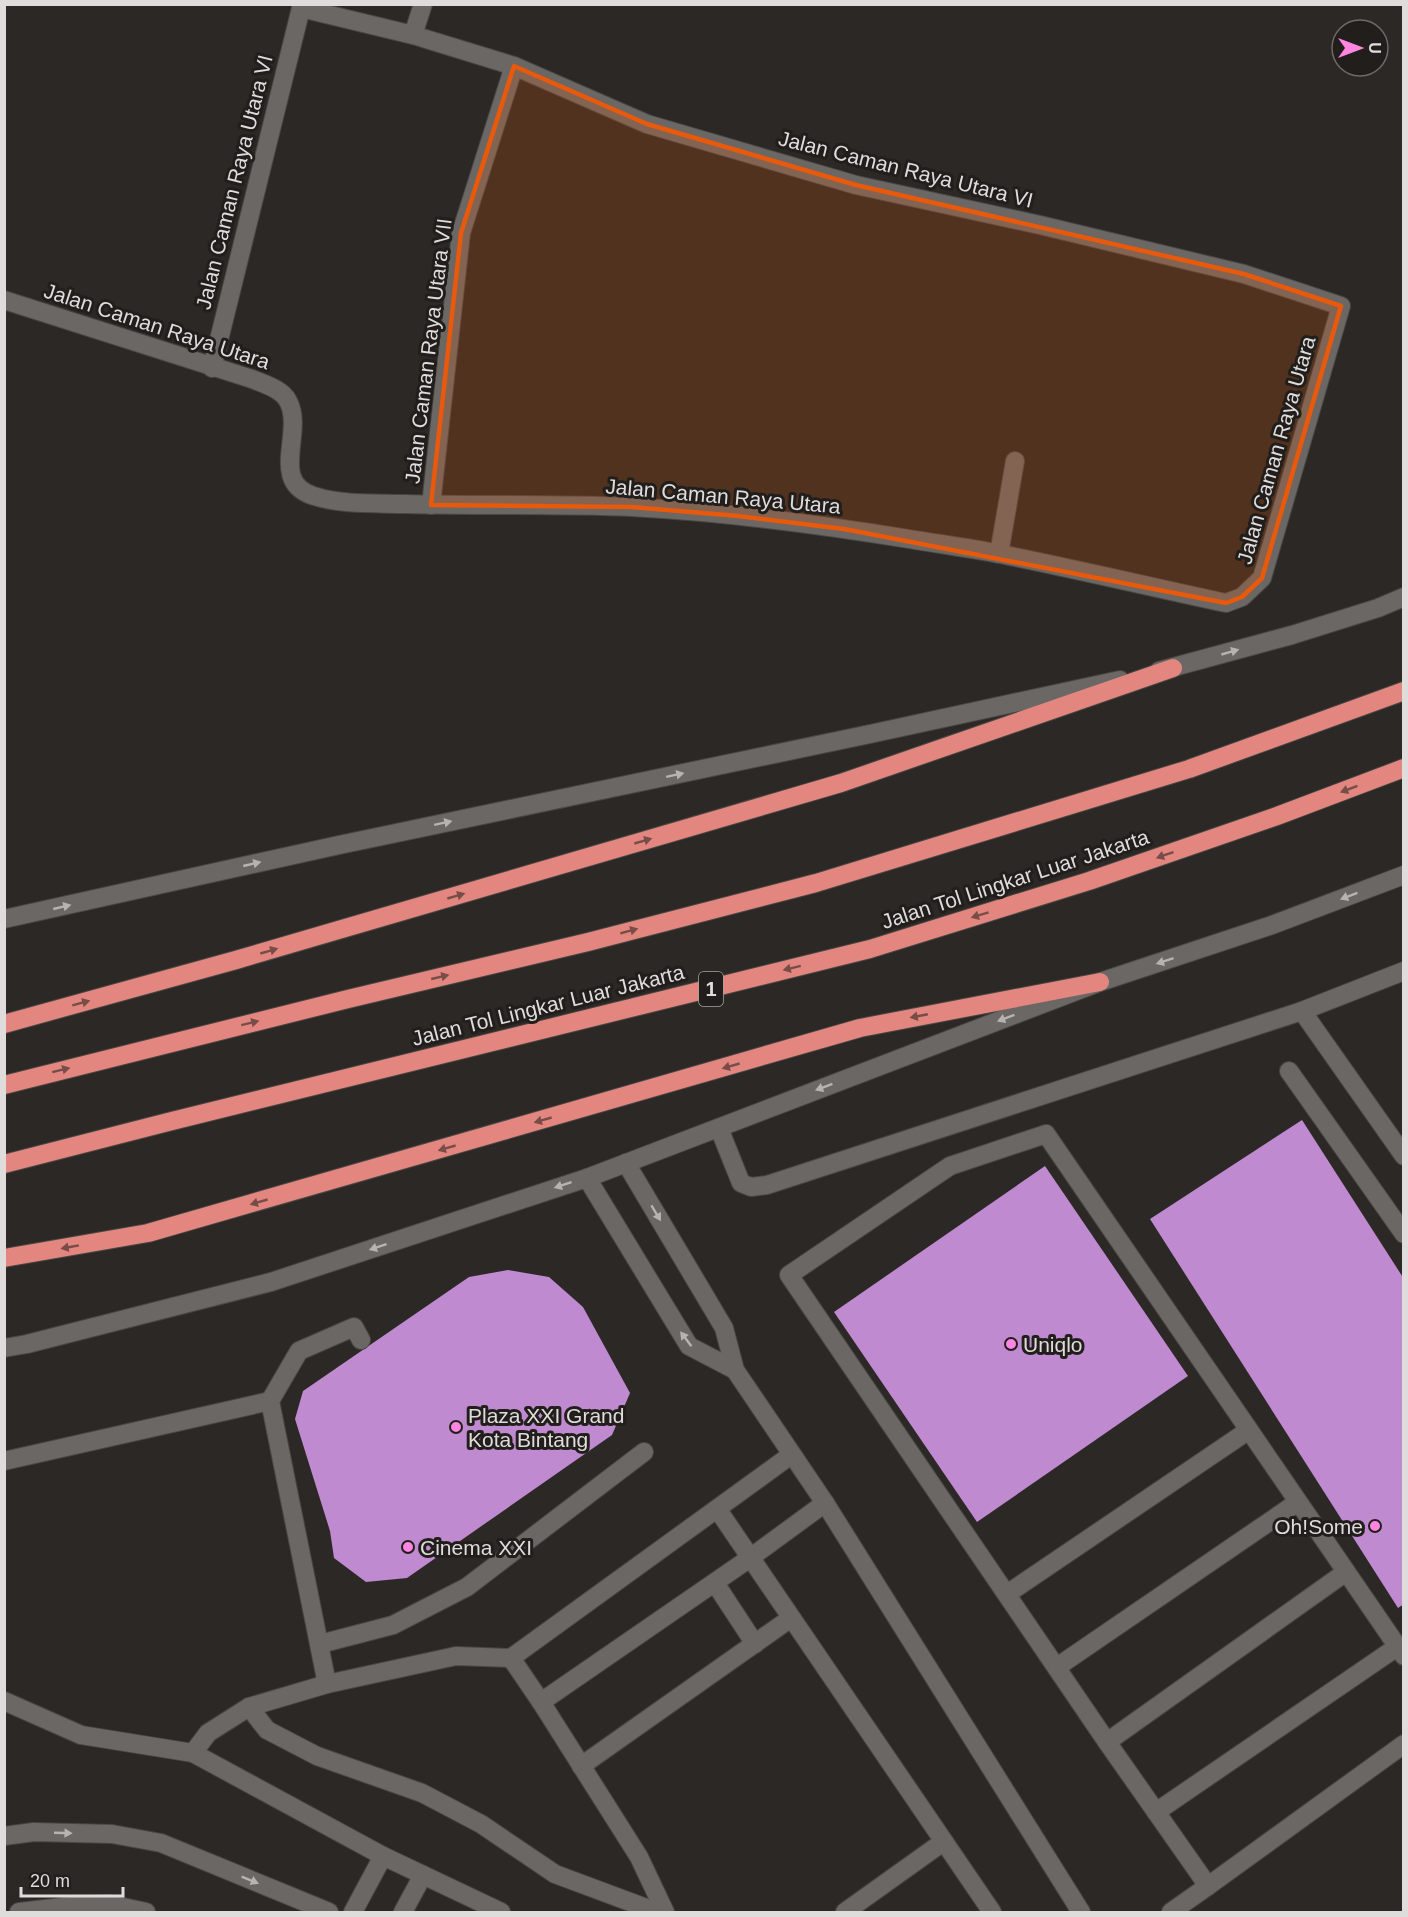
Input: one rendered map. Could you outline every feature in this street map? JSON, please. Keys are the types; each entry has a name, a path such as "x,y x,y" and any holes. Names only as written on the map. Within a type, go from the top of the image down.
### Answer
{"highway":[{"path":"4,1024 236,960 841,783 1173,668"},
{"path":"4,1085 588,942 816,883 1189,769 1404,691"},
{"name":"Jalan Tol Lingkar Luar Jakarta","path":"4,1164 870,949 1111,873 1277,816 1404,768"},
{"path":"4,1258 148,1233 860,1028 1100,982"}],"street":[{"path":"413,35 423,4"},
{"name":"Jalan Caman Raya Utara VI","path":"212,368 301,6 413,35 514,66 647,124 856,185 1040,225 1244,274 1341,306 1336,326"},
{"name":"Jalan Caman Raya Utara VII","path":"431,505 461,233 514,66"},
{"name":"Jalan Caman Raya Utara","path":"4,300 264,384 280,392 288,401 292,414 293,430 289,467 292,479 298,488 310,495 322,498 355,502 431,505 630,507 738,516 844,529 999,554 1226,603 1242,597 1262,578 1336,326"},
{"path":"999,554 1015,461"},
{"path":"4,919 339,845 1173,668 1292,635 1378,608 1404,597"},
{"path":"4,1348 271,1282 587,1178 1100,982 1272,925 1404,874"},
{"path":"719,1128 741,1183 751,1187 767,1185 1302,1011 1404,971"},
{"path":"1302,1011 1404,1156"},
{"path":"1289,1071 1404,1234"},
{"path":"1156,1812 1400,1652 1047,1134 950,1166 789,1275 1107,1742 1156,1812 1208,1886"},
{"path":"626,1163 724,1328 735,1370 825,1503 1081,1912"},
{"path":"587,1178 689,1346 735,1370"},
{"path":"327,1684 270,1401 299,1351 354,1327 361,1340"},
{"path":"4,1461 270,1401"},
{"path":"1007,1594 1249,1430"},
{"path":"320,1644 393,1625 467,1587 644,1452"},
{"path":"193,1753 208,1733 249,1707 327,1684 456,1656 511,1658 791,1455"},
{"path":"1057,1667 1298,1502"},
{"path":"541,1702 715,1583 825,1503"},
{"path":"718,1510 992,1912"},
{"path":"1107,1742 1346,1572"},
{"path":"715,1583 755,1644"},
{"path":"581,1766 791,1618"},
{"path":"511,1658 639,1857 665,1912"},
{"path":"4,1701 81,1735 193,1753 383,1856 501,1912"},
{"path":"249,1707 267,1730 297,1746 317,1756 422,1793 481,1824 555,1874 657,1912"},
{"path":"1171,1912 1404,1744"},
{"path":"4,1836 34,1832 112,1834 161,1843 329,1912"},
{"path":"845,1912 943,1842"},
{"path":"353,1912 383,1856"},
{"path":"403,1912 423,1875"},
{"path":"19,1912 109,1904 146,1912"}],"highlighted area":[{"path":"514,66 647,124 856,185 1244,274 1341,306 1262,578 1242,597 1226,603 844,529 738,516 631,507 431,505 461,233"}],"building":[{"path":"1302,1120 1404,1279 1404,1604 1398,1608 1150,1219"},
{"name":"Uniqlo","path":"1045,1166 1188,1376 977,1522 834,1312"},
{"name":"Plaza XXI Grand Kota Bintang","path":"508,1270 549,1277 583,1307 630,1393 612,1435 407,1578 366,1582 334,1558 330,1531 295,1419 303,1391 469,1277"}],"place":[{"name":"Uniqlo","path":"1011,1344"},
{"name":"Plaza XXI Grand Kota Bintang","path":"456,1427"},
{"name":"Oh!Some","path":"1375,1526"},
{"name":"Cinema XXI","path":"408,1547"}]}
